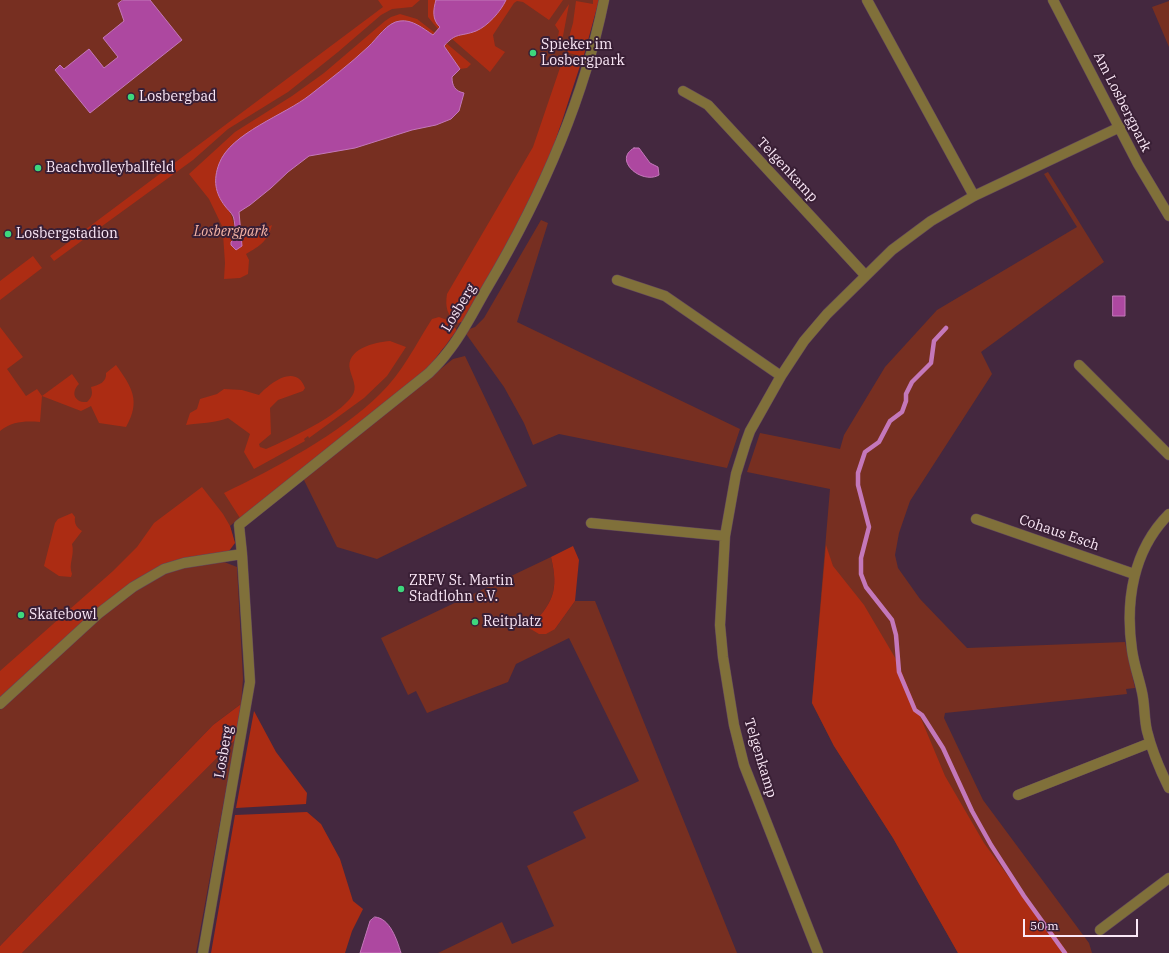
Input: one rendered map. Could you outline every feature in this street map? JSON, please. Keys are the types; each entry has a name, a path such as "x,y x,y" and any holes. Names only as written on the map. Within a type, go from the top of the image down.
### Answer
{"street":[{"name":"Losberg","path":"203,953 250,682 239,525 429,373 448,353 504,258 529,212 559,148 599,27 604,0"},
{"path":"867,0 974,196"},
{"name":"Am Losbergpark","path":"1052,0 1120,127 1166,204 1169,216"},
{"name":"Telgenkamp","path":"683,91 708,105 865,274"},
{"name":"Telgenkamp","path":"818,953 744,765 734,725 721,640 721,593 725,536 736,474 750,431 781,376 804,341 865,274 892,250 931,220 974,196 1120,127"},
{"path":"617,280 665,296 781,376"},
{"path":"1079,365 1169,455"},
{"path":"1169,514 1161,522 1144,547 1134,574 1130,606 1130,637 1135,666 1145,706 1146,730 1157,764 1169,788"},
{"name":"Cohaus Esch","path":"976,519 1134,574"},
{"path":"591,523 725,536"},
{"path":"0,704 98,614 133,587 164,569 184,563 242,554"},
{"path":"1018,795 1150,743"},
{"path":"1100,930 1169,878"}],"green space":[{"name":"Losbergpark","path":"0,0 599,0 562,122 503,252 446,346 230,526 235,543 161,568 0,700"},
{"path":"1169,1 1169,47 1152,7"},
{"path":"1048,172 1104,262 981,352 992,374 910,501 899,533 895,555 898,568 920,599 967,648 1125,642 1135,688 1126,689 1127,694 945,713 944,718 983,800 1089,943 1092,953 958,953 893,838 834,746 812,703 830,489 747,472 760,433 840,449 844,435 885,367 937,310 1077,227 1044,174"},
{"path":"541,220 548,223 517,322 740,429 727,468 559,434 533,445 524,423 504,387 464,331 475,327 484,318"},
{"path":"465,356 527,486 377,559 337,547 303,478 453,359"},
{"path":"551,557 554,579 552,596 544,611 529,628 555,629 575,601 595,601 737,953 438,953 502,922 512,944 554,926 527,866 586,838 573,812 639,781 569,638 516,664 508,682 427,713 416,691 408,695 381,638"},
{"path":"219,560 237,567 243,679 241,704 213,725 0,946 0,710 99,617 137,589 165,573 185,566"},
{"path":"235,740 196,953 22,953"}],"shaded area":[{"path":"123,0 150,0 182,40 90,113 55,70 60,65 64,69 89,49 104,68 118,57 103,38 124,21 118,4"},
{"path":"378,0 420,0 412,7 392,9 381,15 288,92 228,129 193,160 54,261 50,256 383,7"},
{"path":"428,0 436,0 435,4 440,27 438,29 428,17"},
{"path":"436,0 506,0 497,13 481,29 455,37 444,46 460,69 452,77 455,88 464,93 459,111 451,119 436,125 412,130 355,148 309,156 250,205 239,212 242,246 236,250 231,245 231,242 236,237 234,218 219,196 216,186 217,170 225,153 234,143 259,125 310,95 354,60 382,31 391,24 400,21 409,22 418,25 433,35 440,27 434,18 434,7"},
{"path":"506,0 563,0 549,20 523,2 517,1 514,3 493,35 495,46 505,52 490,72 451,38 485,26"},
{"path":"593,0 599,0 584,55 580,56 569,53 566,48 573,23 576,1 593,4"},
{"path":"569,4 563,36 555,49 551,47 558,37 559,31 555,25"},
{"path":"400,14 417,19 435,33 433,36 413,23 404,21 390,24 354,60 309,96 260,126 235,144 226,153 216,172 216,181 217,189 229,210 234,226 222,226 209,199 189,174 235,132 292,96 324,73 385,21"},
{"path":"446,43 471,64 467,68 460,69 444,46"},
{"path":"563,59 580,66 551,154 503,252 462,322 457,323 449,314 446,303 447,294 533,147"},
{"path":"634,148 639,148 650,163 658,167 659,175 645,177 632,170 626,159 628,153"},
{"path":"272,225 266,239 246,254 249,260 248,274 240,278 224,279 225,263 223,234 235,232 236,237 231,242 231,245 242,242 241,231 268,227"},
{"path":"33,256 42,268 0,300 0,281"},
{"path":"1113,296 1125,296 1125,316 1113,316"},
{"path":"439,317 447,320 457,330 426,371 240,518 224,493 264,473 306,449 346,423 388,386 408,358 432,319"},
{"path":"0,327 23,357 7,369 26,396 37,389 42,396 40,422 14,423 0,431"},
{"path":"390,341 406,347 387,376 364,398 309,438 308,436 304,439 305,441 254,469 244,452 250,434 228,418 212,422 186,425 190,413 197,409 200,399 217,394 224,389 242,390 259,395 276,381 289,376 296,377 301,381 305,388 303,391 278,400 270,408 271,434 259,444 260,447 266,449 313,426 346,404 354,393 354,383 350,370 352,357 362,348 369,345"},
{"path":"116,365 130,387 134,402 131,418 126,427 99,423 91,406 81,411 42,396 72,374 79,384 76,387 74,394 75,397 79,401 87,402 92,395 91,387 102,383 105,379 106,373"},
{"path":"202,487 223,514 230,526 235,543 229,551 161,568 0,700 0,671 113,571 137,547 154,523"},
{"path":"72,513 75,517 76,526 82,531 72,544 73,552 71,577 59,576 44,566 55,523 58,519"},
{"path":"826,545 833,566 864,605 897,661 945,776 984,843 1029,905 1050,928 1068,953 958,953 893,838 834,746 812,703"},
{"path":"573,546 579,560 575,601 555,629 546,634 539,634 529,628 544,611 552,596 554,579 551,557"},
{"path":"241,704 235,740 22,953 0,953 0,946 213,725"},
{"path":"254,711 276,752 307,793 306,804 236,808"},
{"path":"307,812 321,824 340,859 353,901 363,909 352,931 345,953 211,953 235,815"},
{"path":"375,917 380,918 389,925 401,953 360,953 370,921"}],"waterway":[{"path":"946,328 934,341 931,363 912,382 906,394 906,401 902,412 890,421 879,442 865,452 858,473 858,485 869,527 861,558 861,574 866,587 892,620 896,635 899,672 915,710 922,715 943,748 972,811 991,845 1024,896 1065,953"}],"place":[{"name":"Spieker im Losbergpark","path":"533,53"},
{"name":"Losbergbad","path":"131,97"},
{"name":"Beachvolleyballfeld","path":"38,168"},
{"name":"Losbergstadion","path":"8,234"},
{"name":"ZRFV St. Martin Stadtlohn e.V.","path":"401,589"},
{"name":"Skatebowl","path":"21,615"},
{"name":"Reitplatz","path":"475,622"}]}
